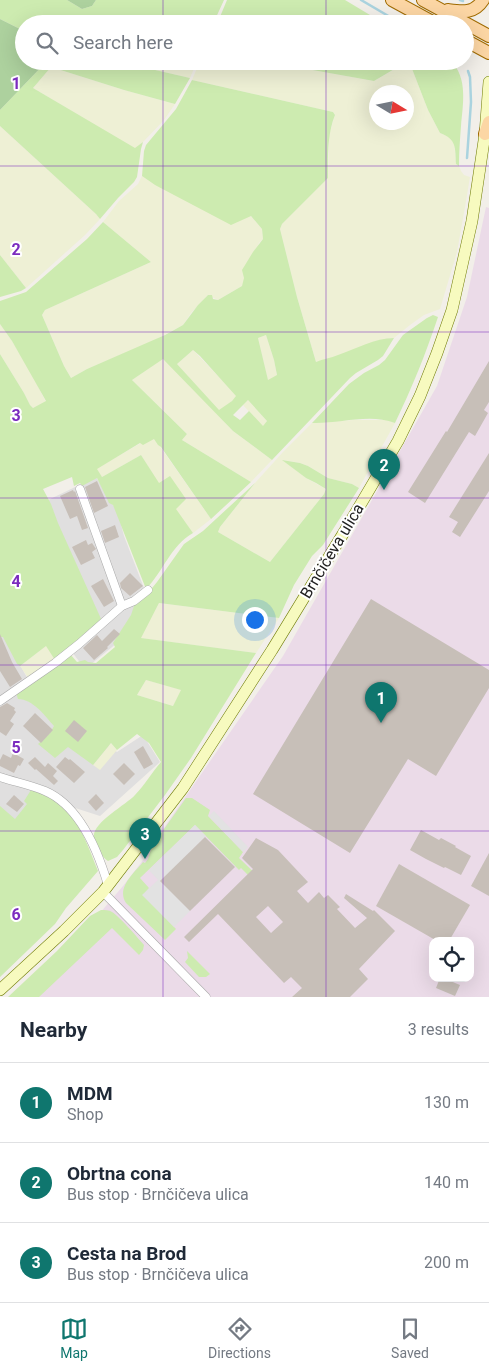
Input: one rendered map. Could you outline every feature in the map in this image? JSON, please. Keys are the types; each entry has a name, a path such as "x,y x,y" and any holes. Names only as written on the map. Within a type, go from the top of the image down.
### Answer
{"main road":[{"path":"392,0 420,15"},
{"path":"423,0 451,15"},
{"path":"438,8 467,12 477,7 483,0"},
{"path":"474,28 489,36"},
{"path":"474,45 489,53"}],"street":[{"name":"Brnčičeva ulica","path":"0,990 106,889 182,788 272,650 346,529 408,421 430,370 452,310 472,222 487,128 489,82"},
{"path":"80,489 122,606"},
{"path":"0,701 55,663 122,606 134,601 148,590"},
{"path":"0,777 45,791 60,800 76,815 102,866 106,889 206,997"}],"shaded area":[{"path":"486,207 489,208 489,997 28,997 123,886 147,855 152,845 283,656 437,386 467,297"},
{"path":"96,477 119,517 124,536 147,596 117,643 85,669 72,652 46,501"},
{"path":"0,632 5,635 25,674 60,727 71,714 117,752 143,735 160,762 100,816 38,796 15,822 0,810"},
{"path":"214,811 248,847 243,852 209,816"},
{"path":"195,825 206,836 161,881 190,911 174,927 142,895 158,880 149,870"}],"green space":[{"path":"0,0 67,0 82,9 92,6 96,0 224,0 217,15 15,15 15,26 0,19"},
{"path":"67,0 96,0 92,6 82,9"},
{"path":"227,0 345,0 370,15 221,15"},
{"path":"0,19 15,26 15,70 38,70 0,110"},
{"path":"38,70 48,70 33,88 135,148 143,142 137,177 100,219 0,126 0,110"},
{"path":"48,70 61,70 175,104 164,120 135,149 33,88"},
{"path":"61,70 155,70 190,78 175,104"},
{"path":"155,70 193,70 190,78"},
{"path":"196,70 312,70 374,81 393,70 412,70 428,110 440,133 454,141 456,164 464,175 470,177 457,252 440,309 424,315 394,338 316,362 280,229 282,224 328,178 329,135 335,115 333,112 192,80"},
{"path":"312,70 393,70 374,81"},
{"path":"412,70 457,70 463,92 459,166 456,164 452,141 446,135 440,133 428,110"},
{"path":"192,80 333,112 335,115 329,138 328,178 282,224 280,229 297,297 316,362 373,342 394,338 383,356 350,378 272,460 233,431 163,359 132,380 187,434 182,440 251,482 211,519 154,439 143,445 140,443 97,469 102,477 141,455 159,483 170,476 186,499 176,509 193,533 179,544 146,589 113,505 109,503 97,478 82,486 80,483 74,486 72,477 43,489 102,621 55,660 46,646 20,666 17,664 3,637 0,637 0,354 30,405 33,408 46,401 12,341 0,324 0,301 26,292 87,239 103,222 151,262 45,310 42,315 71,378 183,325 208,295 212,295 213,299 218,300 242,286 244,278 242,270 263,239 262,229 251,216 231,225 155,185 142,176 146,145 176,109","holes":["266,335 277,375 268,380 258,338","193,350 236,396 219,410 177,364","248,400 267,421 263,426 249,411 240,420 233,415"]},
{"path":"0,126 100,219 26,288 0,255"},
{"path":"142,176 155,185 251,216 262,229 263,239 259,243 242,286 218,300 208,295 191,313 183,325 151,342 87,369 71,378 42,315 45,310 151,262 103,222 119,201 138,184"},
{"path":"0,255 26,288 0,297"},
{"path":"433,315 438,317 424,357 395,423 385,420 364,419 312,423 349,384 385,360 403,335"},
{"path":"0,324 30,371 46,402 33,408 30,405 0,354"},
{"path":"266,335 277,376 268,381 258,338"},
{"path":"193,350 237,396 219,411 177,364"},
{"path":"162,359 233,431 272,460 251,482 182,440 187,434 132,380"},
{"path":"248,400 267,421 263,427 243,405"},
{"path":"387,420 395,423 359,488 352,484 328,478 300,463 283,460 306,478 326,489 270,562 218,532 255,483 312,423"},
{"path":"154,438 211,519 193,533 175,509 183,502 170,477 159,484 141,455 102,477 96,469 141,443"},
{"path":"282,460 300,463 328,478 352,484 359,488 323,545 312,556 294,585 279,618 159,603 141,638 256,653 191,758 165,795 117,857 108,861 101,854 95,842 95,832 98,826 135,795 161,762 149,743 137,734 117,750 111,743 93,765 68,747 55,758 38,744 50,733 54,726 34,705 18,699 16,693 70,654 77,662 85,660 96,663 115,647 113,643 131,615 135,603 148,593 184,544 203,531 255,483 218,532 270,562 324,494 326,489 306,478","holes":["146,680 181,690 173,706 137,695"]},
{"path":"159,603 279,618 256,653 140,638"},
{"path":"47,645 55,660 29,679 20,666"},
{"path":"146,680 182,690 173,706 137,695"},
{"path":"111,743 117,750 100,770 93,765"},
{"path":"31,790 58,803 67,811 82,832 98,871 66,908 55,924 0,977 0,806 15,819 27,804 24,801"},
{"path":"186,798 192,798 210,810 208,816 243,852 239,858 259,877 253,880 241,868 239,870 195,825 140,878 149,888 143,895 176,929 165,940 126,903 123,892 127,881 143,862 145,863 148,859 152,846"},
{"path":"101,910 110,911 115,915 144,945 139,955 112,928 39,997 8,997 57,951 90,916"},
{"path":"187,951 210,974 206,977 199,977 185,962 188,958"}],"building":[{"path":"489,361 489,402 484,410 488,413 475,436 469,432 425,503 408,492 447,432"},
{"path":"489,453 489,491 460,537 452,532 458,522 449,517"},
{"path":"97,481 108,506 94,513 85,487"},
{"path":"73,490 88,528 82,530 77,516 70,519 60,496"},
{"path":"115,525 119,537 105,543 101,531"},
{"path":"86,540 88,545 92,543 96,549 92,552 95,558 81,565 72,547"},
{"path":"130,573 143,586 130,596 121,588 120,583"},
{"path":"103,579 114,601 104,607 91,586"},
{"path":"371,599 489,670 489,688 436,776 408,759 350,853 253,794"},
{"path":"114,629 120,634 94,660 83,648 97,635 102,641"},
{"path":"0,634 12,662 22,679 10,687 0,671"},
{"path":"7,703 15,708 16,712 10,721 14,724 6,736 0,732 0,707"},
{"path":"35,713 53,730 41,743 23,726"},
{"path":"74,720 87,731 78,742 65,731"},
{"path":"143,746 153,764 144,769 134,752"},
{"path":"13,753 24,759 14,773 0,766 3,754 11,758"},
{"path":"35,757 45,767 48,763 57,771 53,776 58,781 54,785 28,763"},
{"path":"65,757 85,772 74,783 56,767"},
{"path":"124,763 135,774 124,785 113,774"},
{"path":"96,794 104,803 96,811 88,802"},
{"path":"14,795 24,804 17,812 6,804"},
{"path":"421,830 439,840 441,838 471,856 461,875 410,850"},
{"path":"205,837 235,867 190,911 160,881"},
{"path":"256,838 278,850 308,882 297,891 308,903 319,892 324,898 328,895 340,907 337,909 355,928 367,918 344,898 346,894 374,910 395,931 359,969 368,979 350,997 292,997 302,988 291,977 284,983 218,914 189,942 184,937 253,869 242,858","holes":["268,906 283,922 271,933 256,917"]},
{"path":"489,853 489,896 471,886"},
{"path":"399,864 470,905 451,937 430,937 376,906"},
{"path":"438,982 453,982 460,985 455,996 436,988"}],"waterway":[{"path":"361,0 387,15"},
{"path":"467,158 471,102 468,71"}],"place":[{"name":"Obrtna cona","path":"384,490"},
{"name":"MDM","path":"381,723"},
{"name":"Cesta na Brod","path":"145,859"}]}
